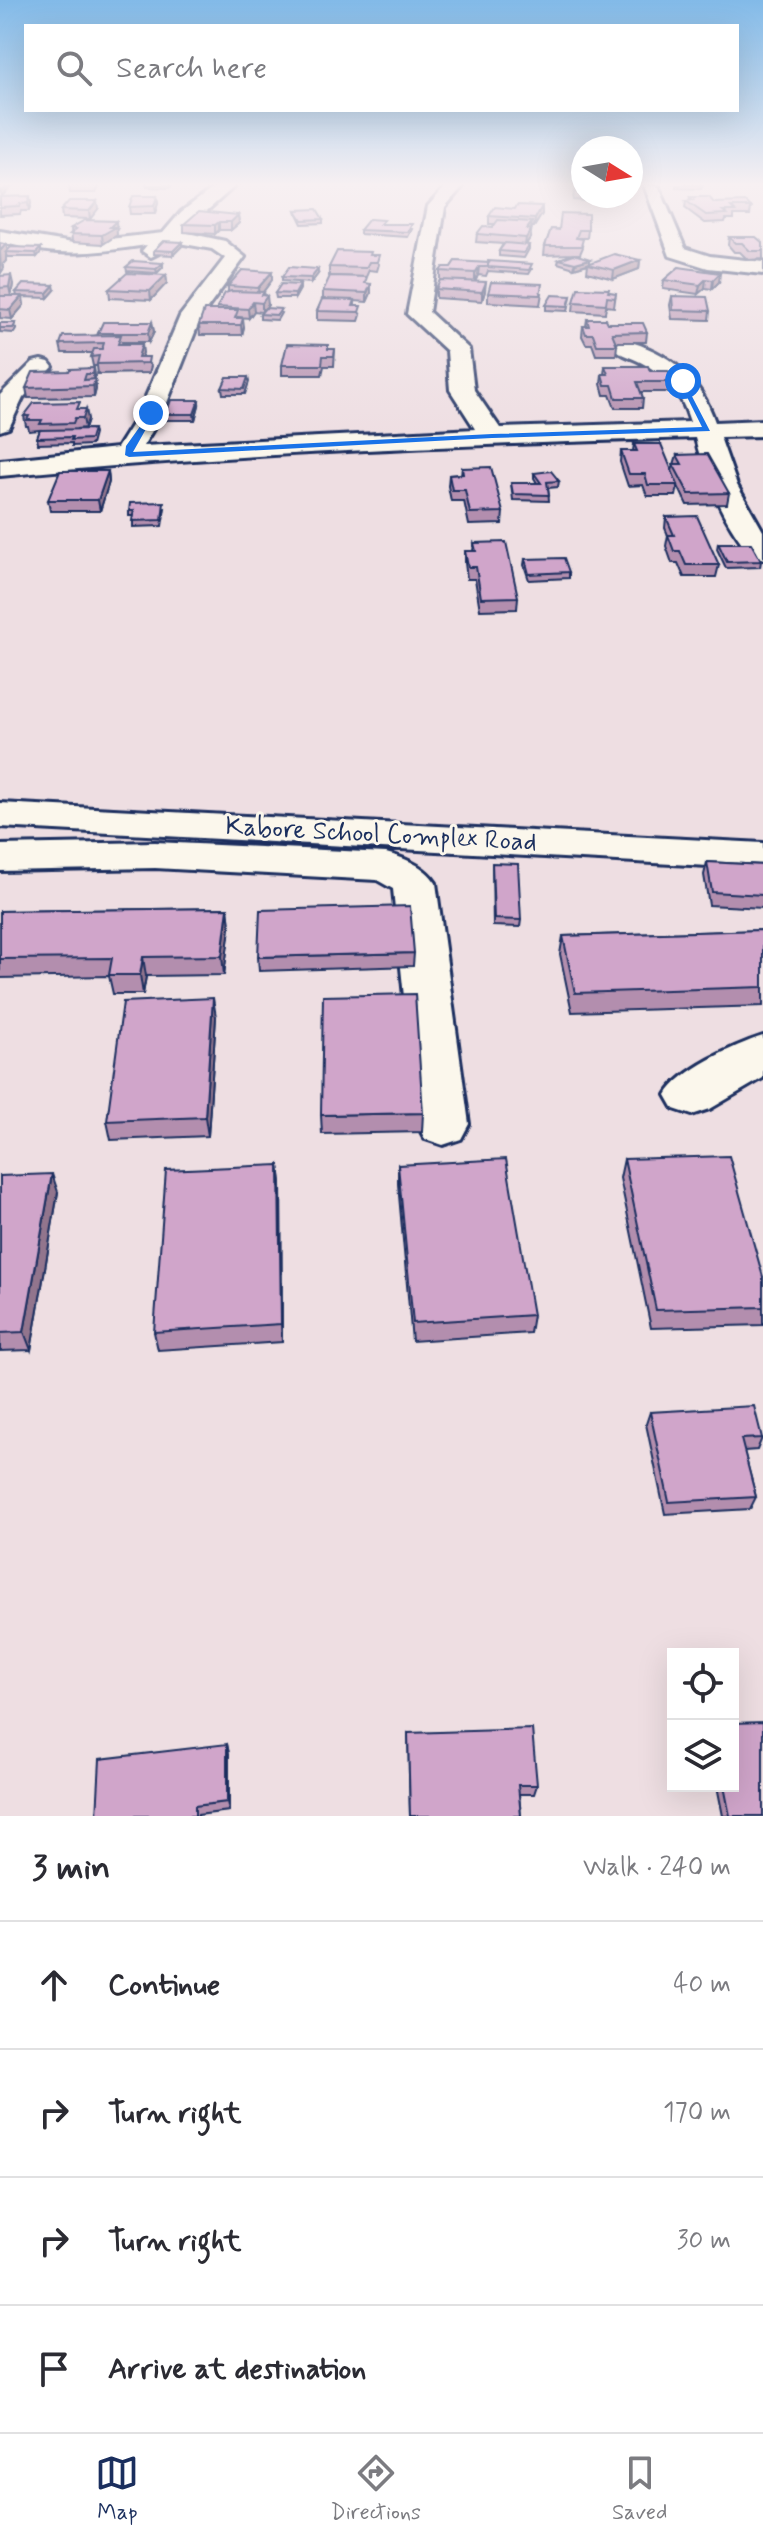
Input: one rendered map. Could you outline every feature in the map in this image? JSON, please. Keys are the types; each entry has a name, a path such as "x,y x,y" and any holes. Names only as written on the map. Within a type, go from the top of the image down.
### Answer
{"street":[{"path":"129,455 130,446 151,413 174,362 191,316 226,270"},
{"path":"426,270 418,314 458,349 462,390 492,436"},
{"path":"624,347 658,360 683,381 707,429 719,473 742,527 763,550"},
{"path":"0,423 12,395 41,367"},
{"path":"0,468 129,455 492,436 763,428"},
{"path":"0,442 30,460 33,466"},
{"name":"Kabore School Complex Road","path":"0,815 763,856"},
{"path":"0,858 155,855 386,867 414,883 443,1124"},
{"path":"692,1095 763,1055"}],"building":[{"path":"242,270 272,272 258,288 228,286"},
{"path":"287,270 317,270 311,278 282,277"},
{"path":"441,270 477,270 475,273"},
{"path":"676,270 720,273 713,280 706,279 700,285 664,280"},
{"path":"127,273 166,275 150,291 109,289"},
{"path":"11,275 9,287 0,288 0,276"},
{"path":"330,276 367,277 365,283 371,284 367,293 323,291"},
{"path":"440,280 486,282 482,292 436,289"},
{"path":"491,282 542,284 540,295 488,293"},
{"path":"23,284 54,285 47,293 16,292"},
{"path":"281,284 300,285 295,294 275,293"},
{"path":"578,288 609,289 608,292 616,293 615,298 607,297 606,304 574,302"},
{"path":"264,292 262,295 267,296 262,303 253,302 248,309 217,307 225,293"},
{"path":"552,295 571,296 568,306 546,305"},
{"path":"0,296 22,296 10,310 0,309"},
{"path":"672,296 707,297 710,311 673,310"},
{"path":"322,299 355,300 353,306 361,306 359,312 317,311"},
{"path":"265,308 281,309 277,315 260,314"},
{"path":"204,310 238,310 235,318 243,318 241,325 199,325"},
{"path":"587,319 606,319 608,323 643,323 647,332 612,333 617,345 597,345 593,334 586,334 583,326 589,326"},
{"path":"103,322 152,322 148,333 98,333"},
{"path":"0,323 16,323 13,328 0,328"},
{"path":"121,335 118,344 142,344 138,357 149,357 148,363 97,364 99,356 91,357 94,349 102,349 104,343 60,344 63,336"},
{"path":"287,344 328,345 328,349 335,349 334,356 323,356 322,365 282,365"},
{"path":"605,366 648,366 650,371 668,371 673,382 637,382 643,398 616,398 612,385 605,385 602,374 608,374"},
{"path":"94,368 93,374 86,374 84,380 95,379 93,386 26,388 33,372"},
{"path":"227,377 248,377 244,389 222,388"},
{"path":"171,400 199,400 194,414 166,414"},
{"path":"80,402 77,409 86,409 83,418 75,418 73,423 40,424 42,420 27,420 29,416 24,416 34,403"},
{"path":"93,429 90,439 37,438 40,430"},
{"path":"634,444 661,444 678,485 648,485 645,474 629,474 621,451 637,451"},
{"path":"707,454 729,493 689,494 673,464 682,464 677,455"},
{"path":"491,467 503,512 470,513 465,490 452,490 449,475 463,474 462,468"},
{"path":"60,471 108,471 98,500 48,500"},
{"path":"551,471 559,481 547,482 549,495 513,494 511,483 541,483 534,473"},
{"path":"164,502 162,520 132,521 134,510 129,511 130,503"},
{"path":"697,516 719,565 686,565 680,551 674,551 668,535 674,535 666,517"},
{"path":"506,542 518,597 481,598 476,567 468,567 465,551 476,551 474,543"},
{"path":"718,543 751,543 761,561 727,562"},
{"path":"564,558 569,572 529,574 525,559"},
{"path":"707,862 763,865 763,895 712,892"},
{"path":"492,863 518,864 521,920 494,919"},
{"path":"410,906 414,953 258,957 260,910"},
{"path":"228,908 222,956 143,957 140,975 109,975 112,958 0,959 0,911"},
{"path":"763,930 763,987 575,993 563,936"},
{"path":"415,994 423,1113 321,1115 323,996"},
{"path":"213,998 205,1117 107,1121 123,1002"},
{"path":"729,1156 763,1277 763,1307 656,1310 624,1159"},
{"path":"506,1159 533,1315 413,1323 398,1165"},
{"path":"279,1165 281,1324 154,1332 166,1170"},
{"path":"52,1174 24,1332 0,1333 0,1176"},
{"path":"754,1406 762,1438 741,1439 756,1497 669,1502 650,1412"},
{"path":"763,1722 763,1816 730,1816 725,1792 739,1792 739,1723"},
{"path":"532,1729 537,1785 518,1785 521,1816 410,1816 408,1733"},
{"path":"227,1744 227,1802 195,1806 195,1816 97,1816 100,1759"}],"route":[{"path":"151,413 130,446 129,455 492,436 707,429 683,381"}]}
